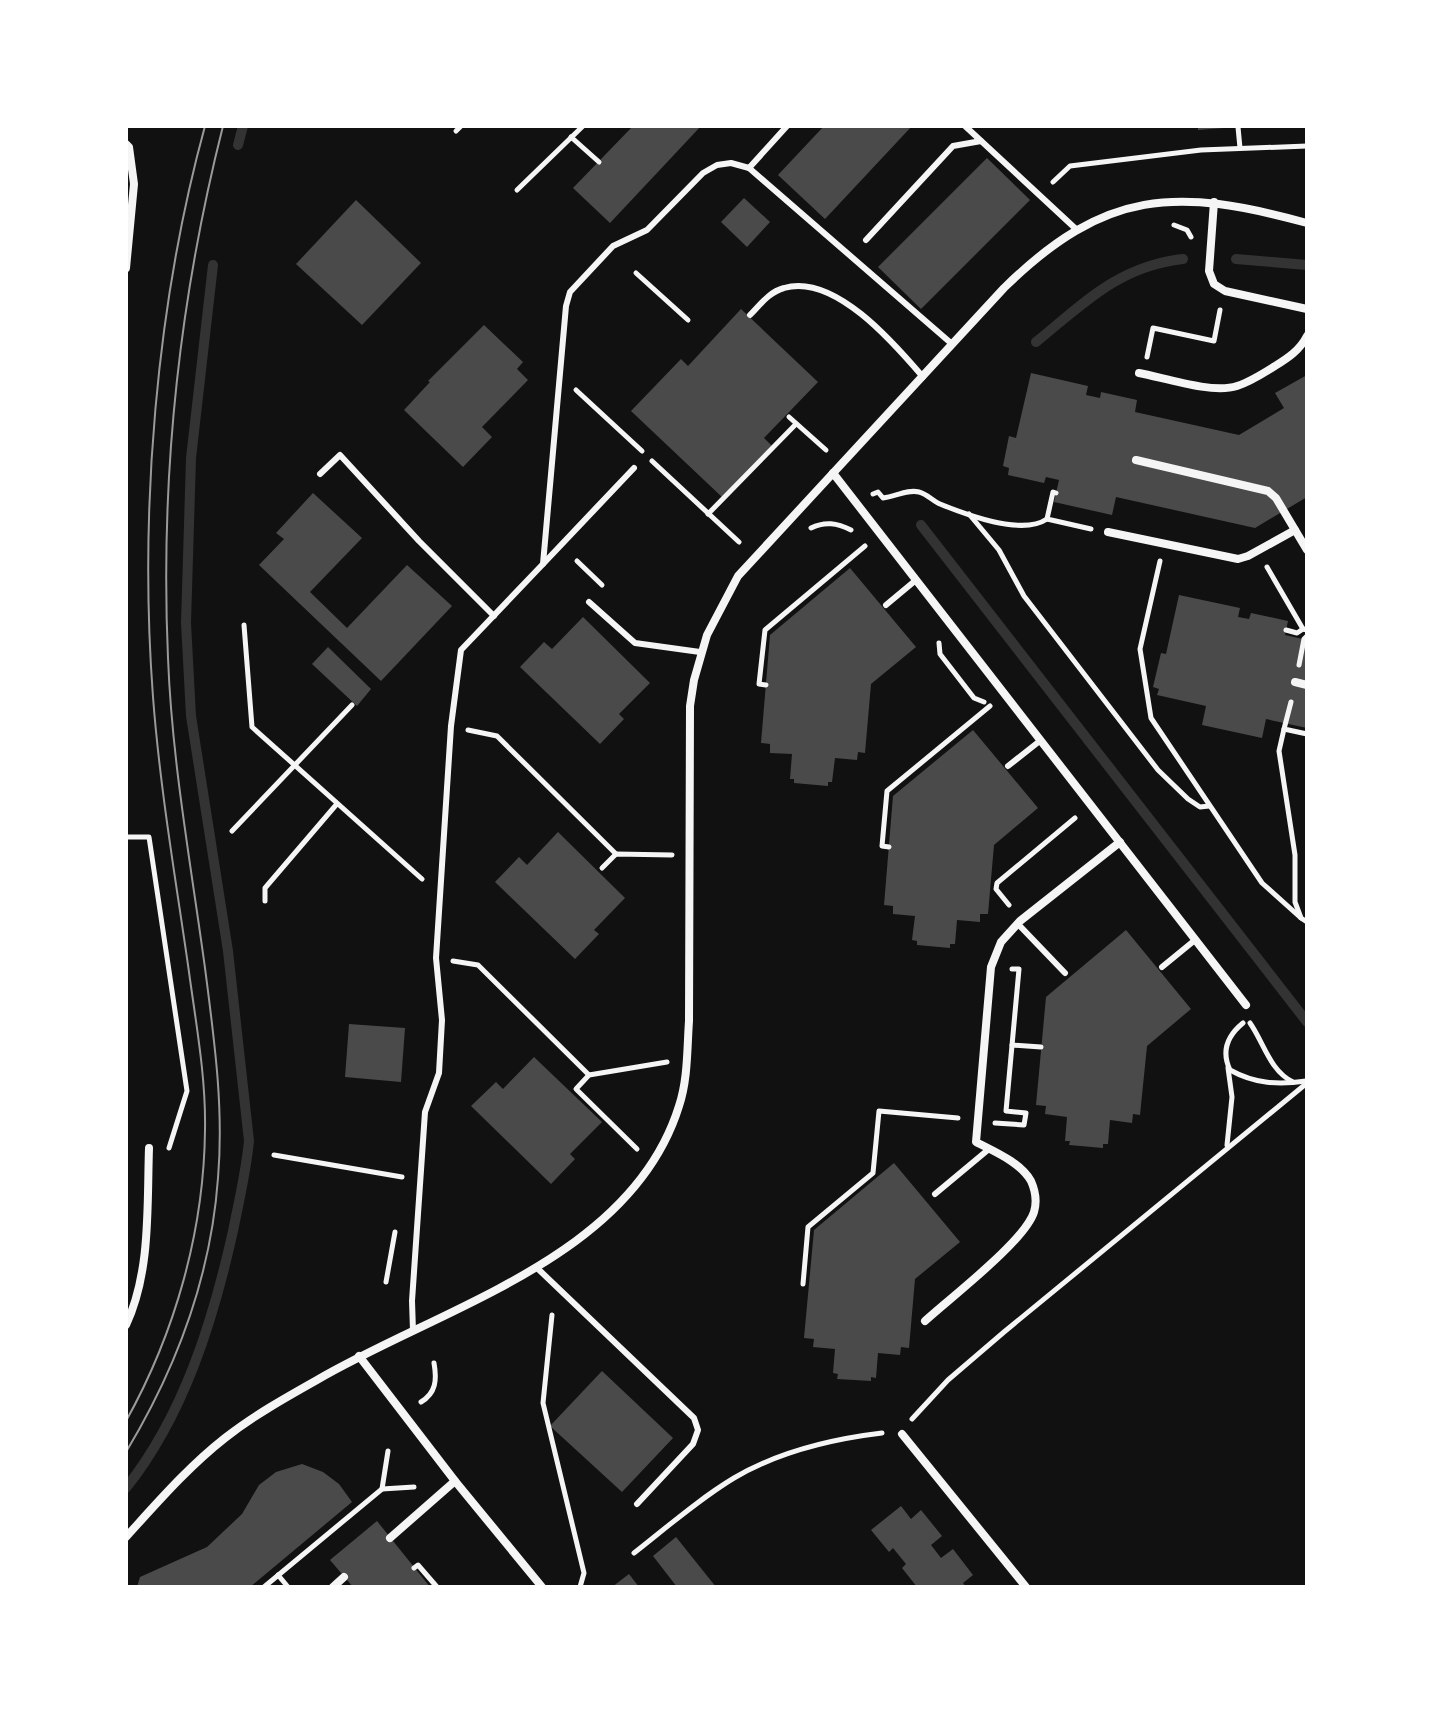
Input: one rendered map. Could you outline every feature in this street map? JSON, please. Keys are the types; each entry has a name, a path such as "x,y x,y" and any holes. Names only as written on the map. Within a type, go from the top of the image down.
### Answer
{"street":[{"path":"126,144 134,184 126,268"},
{"path":"1214,202 1209,271 1214,284 1225,291 1307,309"},
{"path":"126,1537 186,1472 256,1416 359,1356 536,1267 606,1219 653,1163 670,1133 681,1103 686,1071 689,1021 690,706 700,652 717,611 738,576 788,519 1019,273 1077,230 1120,210 1143,204 1214,202 1307,223"},
{"path":"1139,373 1208,387 1238,386 1288,358 1307,336"},
{"path":"1136,460 1268,491 1276,498 1307,550"},
{"path":"833,473 1120,842 1244,1010"},
{"path":"1108,532 1238,559 1295,530"},
{"path":"1295,682 1307,685"},
{"path":"925,1321 1014,1240 1034,1213 1036,1198 1032,1182 1010,1160 976,1142 991,967 1001,942 1018,924 1120,842"},
{"path":"126,1325 132,1314 142,1271 149,1148"},
{"path":"359,1356 542,1587"},
{"path":"902,1434 1026,1587"},
{"path":"390,1538 455,1481"},
{"path":"333,1587 344,1577"}],"lane":[{"path":"749,168 787,126"},
{"path":"965,126 1077,230"},
{"path":"866,240 953,146 981,141"},
{"path":"543,564 566,306 570,292 613,246 647,230 703,173 717,165 731,163 749,168 952,344"},
{"path":"750,315 771,294 783,288 812,287 824,291 866,318 923,377"},
{"path":"320,474 340,455 494,616"},
{"path":"413,1331 412,1301 425,1112 439,1073 442,1020 436,958 451,726 461,650 634,468"},
{"path":"886,605 916,580"},
{"path":"589,602 635,643 700,652"},
{"path":"1008,766 1041,740"},
{"path":"1018,924 1065,973"},
{"path":"1162,967 1195,940"},
{"path":"935,1194 989,1149"},
{"path":"536,1267 694,1418 698,1430 693,1444 637,1504"}],"path":[{"path":"517,190 583,126"},
{"path":"1238,127 1240,148"},
{"path":"571,137 599,162"},
{"path":"1059,193 1049,187 1070,166 1201,150 1307,146"},
{"path":"636,273 688,320"},
{"path":"1153,328 1214,341 1220,310"},
{"path":"561,376 739,542"},
{"path":"789,417 826,450"},
{"path":"708,514 796,424"},
{"path":"873,494 878,492 887,498 905,492 919,492 936,502 997,523 1029,526 1047,519 1053,492 1056,493"},
{"path":"969,514 999,550 1024,596 1158,770 1188,799 1200,807 1210,806"},
{"path":"788,519 802,532 819,524 838,523 855,532"},
{"path":"1047,519 1094,530"},
{"path":"860,539 873,554"},
{"path":"766,685 759,684 765,630 866,545"},
{"path":"1175,563 1160,559 1140,649 1151,718 1262,883 1304,920"},
{"path":"577,561 603,586"},
{"path":"1259,570 1266,566 1306,633"},
{"path":"244,625 252,727 428,885"},
{"path":"1286,630 1306,633"},
{"path":"932,634 940,645 940,654 974,698 990,706 1000,717"},
{"path":"232,831 352,705"},
{"path":"889,847 882,846 887,791 990,706"},
{"path":"451,726 497,736 616,854 673,855"},
{"path":"1284,729 1279,751 1295,855 1295,902 1304,920"},
{"path":"265,901 265,888 336,805"},
{"path":"1000,913 1010,904 996,889 997,883 1076,818 1068,807"},
{"path":"126,837 149,837 187,1091 169,1149"},
{"path":"602,868 616,854"},
{"path":"478,965 589,1075"},
{"path":"803,1284 808,1227 873,1173 879,1111 1024,1125 1026,1113 1006,1111 1019,969 991,967"},
{"path":"1244,1010 1246,1020 1259,1036 1270,1060 1286,1078 1294,1082"},
{"path":"1225,1149 1230,1137 1232,1097 1225,1050 1233,1031 1246,1020"},
{"path":"1012,1045 1041,1047"},
{"path":"1226,1061 1230,1070 1251,1081 1272,1085 1307,1082"},
{"path":"637,1150 576,1089 589,1075 667,1062"},
{"path":"634,1553 735,1478 799,1450 857,1436 885,1432 902,1434 921,1407 948,1380 1307,1082"},
{"path":"274,1155 404,1177 402,1192"},
{"path":"386,1282 396,1222"},
{"path":"552,1315 543,1403 584,1573 580,1587"},
{"path":"421,1402 429,1397 434,1387 437,1375 434,1363"},
{"path":"382,1489 388,1451"},
{"path":"264,1587 382,1489 414,1487"},
{"path":"414,1568 418,1565 437,1587"},
{"path":"278,1575 288,1587"}],"building":[{"path":"633,126 701,126 610,223 573,188"},
{"path":"824,126 912,126 825,219 778,175"},
{"path":"1198,126 1223,126 1224,128 1198,130"},
{"path":"987,158 1030,200 921,309 878,267"},
{"path":"744,198 770,222 747,247 721,222"},
{"path":"356,200 421,263 362,325 296,264"},
{"path":"741,309 818,382 764,438 772,446 723,498 631,411 681,359 688,366"},
{"path":"484,325 523,362 517,369 528,380 482,427 492,437 463,467 404,410"},
{"path":"1031,373 1088,386 1086,395 1100,398 1101,392 1137,400 1135,412 1239,435 1284,408 1275,393 1307,375 1307,497 1255,528 1116,497 1112,515 1054,502 1059,480 1046,477 1044,483 1008,475 1009,468 1003,466 1009,436 1016,438"},
{"path":"313,493 362,538 310,592 347,628 407,565 452,606 381,681 259,565 284,539 276,533"},
{"path":"850,568 916,647 871,684 865,753 858,752 857,760 835,758 832,782 828,782 828,786 794,783 794,779 790,779 792,754 770,753 770,744 761,743 770,635"},
{"path":"1179,595 1240,608 1238,617 1249,619 1251,613 1288,621 1285,635 1307,640 1307,728 1266,719 1262,738 1202,725 1206,706 1157,695 1159,689 1153,687 1161,653 1166,654"},
{"path":"583,617 650,683 619,714 624,719 600,744 520,667 544,642 552,649"},
{"path":"328,647 371,689 357,706 312,664"},
{"path":"973,730 1038,808 994,845 988,914 980,914 980,922 957,920 955,944 950,944 950,948 917,945 917,941 912,940 915,916 893,914 893,906 884,905 893,796"},
{"path":"558,832 625,898 594,930 599,934 575,959 495,882 519,857 527,865"},
{"path":"1126,930 1191,1009 1147,1046 1140,1115 1133,1114 1132,1123 1110,1120 1108,1144 1103,1144 1103,1148 1069,1145 1070,1141 1065,1141 1067,1117 1045,1114 1046,1106 1036,1105 1046,997"},
{"path":"349,1024 405,1028 401,1082 345,1077"},
{"path":"534,1057 602,1122 570,1154 575,1159 551,1184 471,1106 496,1082 503,1089"},
{"path":"894,1163 960,1242 915,1279 909,1348 901,1347 900,1355 878,1353 876,1378 871,1377 871,1381 837,1379 838,1374 833,1373 835,1349 813,1347 814,1339 804,1338 814,1230"},
{"path":"602,1371 673,1438 622,1492 550,1426"},
{"path":"302,1464 323,1472 339,1484 352,1502 250,1587 137,1587 140,1577 207,1547 242,1514 259,1485 276,1472"},
{"path":"901,1506 911,1519 921,1510 942,1536 931,1545 941,1558 953,1549 973,1575 963,1583 966,1587 917,1587 902,1568 906,1564 893,1548 889,1552 871,1530"},
{"path":"377,1521 430,1587 353,1587 330,1560"},
{"path":"676,1537 716,1587 677,1587 653,1556"},
{"path":"629,1574 639,1587 612,1587"}],"waterway":[{"path":"238,145 243,126"},
{"path":"1036,342 1087,300 1121,278 1140,269 1183,259"},
{"path":"1236,259 1307,265"},
{"path":"126,1488 164,1430 206,1333 233,1231 249,1141 228,951 191,716 186,623 191,458 213,265"},
{"path":"921,525 1307,1022"}],"tram line":[{"path":"126,1421 159,1353 184,1280 199,1206 203,1168 205,1110 202,1070 156,731 148,555 155,409 163,337 188,194 205,126"},
{"path":"126,1452 175,1355 199,1286 214,1215 220,1151 217,1073 174,736 166,591 170,456 184,323 223,126"}]}
